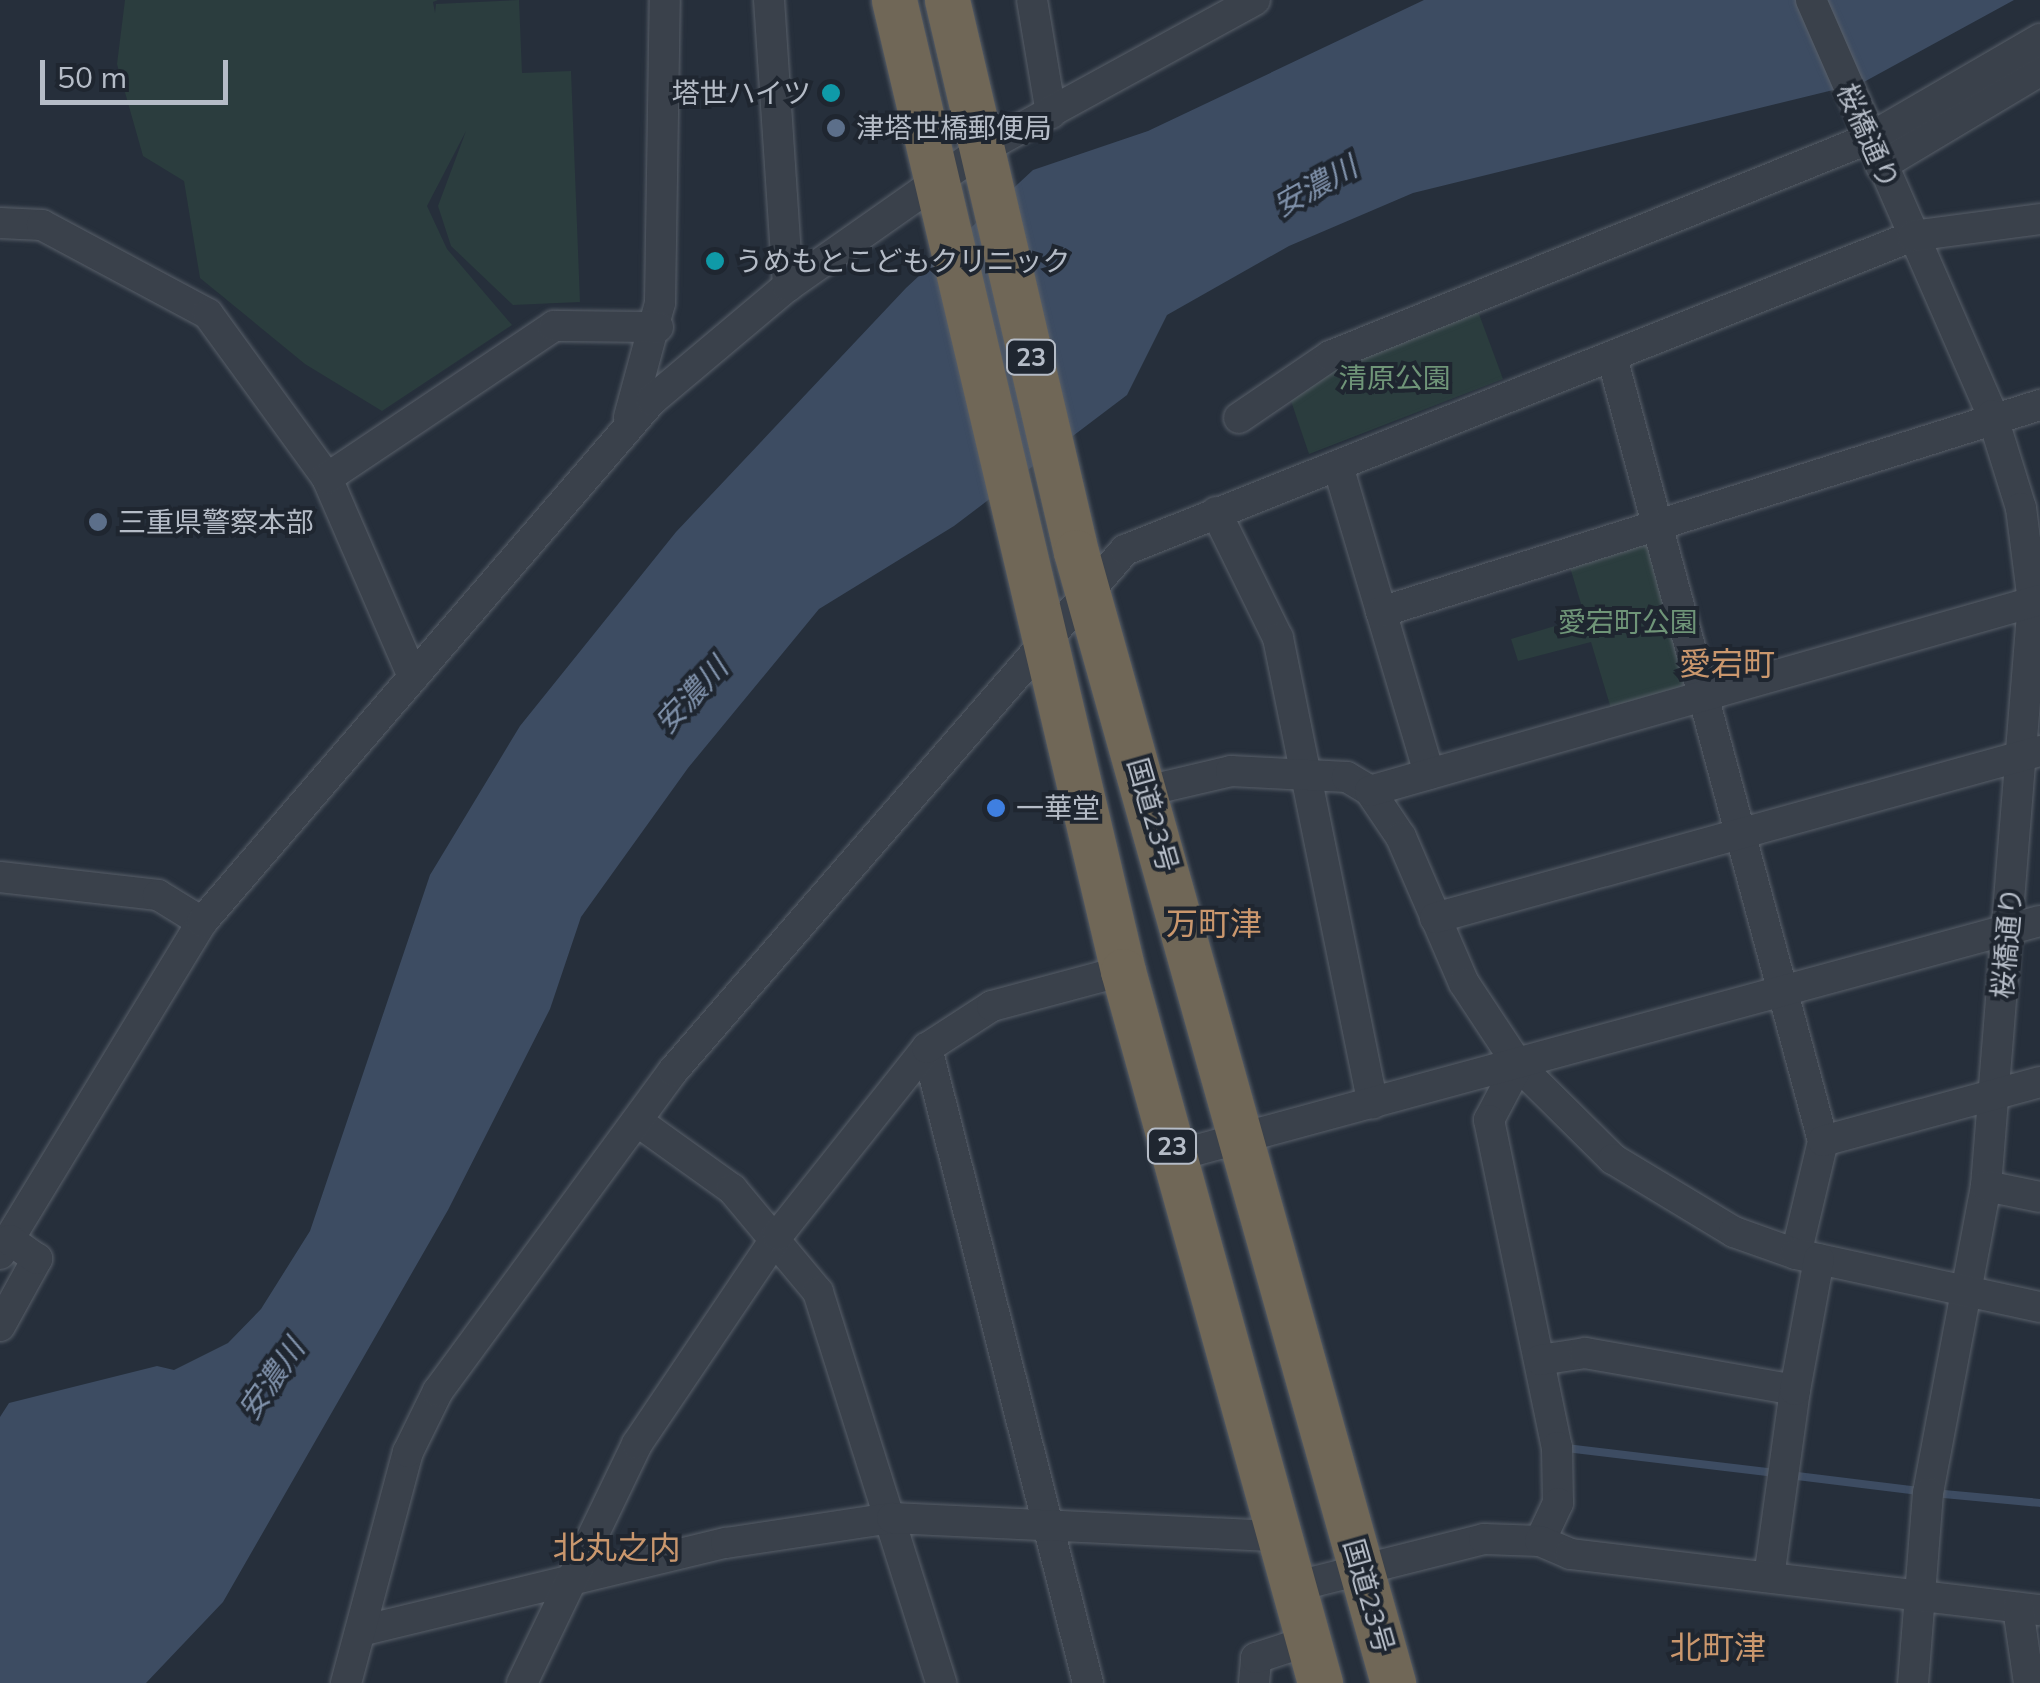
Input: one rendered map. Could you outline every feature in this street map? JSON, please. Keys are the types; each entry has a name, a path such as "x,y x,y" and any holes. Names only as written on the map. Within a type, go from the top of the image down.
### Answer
{"highway":[{"name":"23","path":"894,0 1123,971 1314,1662"},
{"name":"国道23号","path":"947,0 1081,570 1393,1683"}],"street":[{"path":"625,429 658,327 665,0"},
{"path":"769,0 788,286"},
{"path":"1032,0 1051,112"},
{"path":"0,1326 37,1259 5,1247 202,922 625,429 788,286 1051,112 1255,0"},
{"name":"桜橋通り","path":"1811,0 1874,153 1992,416 2021,508 2036,601 2032,753 2007,930 1986,1186 1959,1289 1914,1594 1913,1683"},
{"path":"1874,153 2040,39"},
{"path":"1239,418 1330,356 1874,153 2040,71"},
{"path":"346,1683 421,1422 637,1122 1081,570 1216,512 1913,236 2040,219"},
{"path":"0,224 42,225 208,314 327,478 413,677"},
{"path":"327,478 554,326 658,327"},
{"path":"1612,357 1823,1141 1769,1578"},
{"path":"1381,612 1992,416 2040,405"},
{"path":"1338,466 1429,774"},
{"path":"1216,512 1278,638 1300,769 1373,1103"},
{"path":"1146,791 1231,770 1300,769 1370,791 2036,601"},
{"path":"1436,918 2032,753"},
{"path":"1370,791 1518,1065 1613,1158 1734,1232 1807,1257 2040,1307"},
{"path":"0,876 158,895 202,922"},
{"path":"1175,1156 2040,921"},
{"path":"522,1683 637,1444 778,1235 927,1048 992,1006 1123,971"},
{"path":"927,1048 1088,1683"},
{"path":"1518,1065 1489,1120 1540,1360 1558,1503 1540,1541"},
{"path":"1823,1141 2040,1082"},
{"path":"637,1122 778,1235 833,1322 942,1683"},
{"path":"1986,1186 2040,1197"},
{"path":"1540,1360 1586,1352 1795,1390"},
{"path":"361,1630 571,1580 892,1518 1048,1528 1252,1528 1278,1536"},
{"path":"1293,1587 1484,1540 1540,1541 1570,1554 2029,1609 2029,1683"},
{"path":"1254,1683 1256,1658 1314,1662"}],"green space":[{"path":"125,0 438,0 433,2 435,13 436,4 519,0 522,73 571,71 580,302 513,305 451,246 438,206 466,131 427,206 447,249 512,325 382,411 305,364 200,278 184,181 143,156 117,64"},
{"name":"清原公園","path":"1476,306 1503,379 1309,454 1290,398 1321,368"},
{"name":"愛宕町公園","path":"1642,541 1652,546 1687,680 1681,691 1612,712 1591,642 1518,661 1511,639 1585,617 1569,564"}],"water":[{"name":"安濃川","path":"1424,0 2014,0 1862,83 1413,193 1289,246 1167,315 1127,395 954,526 819,609 688,768 581,917 550,1009 448,1210 223,1602 146,1683 0,1683 0,1417 9,1403 157,1366 174,1370 228,1343 261,1309 310,1231 430,875 520,726 676,532 906,288 1033,170 1148,131"}],"waterway":[{"path":"1566,1448 1776,1473"},
{"path":"1789,1475 1919,1491"},
{"path":"1933,1493 2040,1503"}],"place":[{"name":"塔世ハイツ","path":"831,93"},
{"name":"津塔世橋郵便局","path":"836,128"},
{"name":"うめもとこどもクリニック","path":"715,261"},
{"name":"三重県警察本部","path":"98,522"},
{"name":"一華堂","path":"996,808"}],"district":[{"name":"愛宕町","path":"1727,663"},
{"name":"万町津","path":"1214,923"},
{"name":"北丸之内","path":"617,1547"},
{"name":"北町津","path":"1718,1647"}]}
